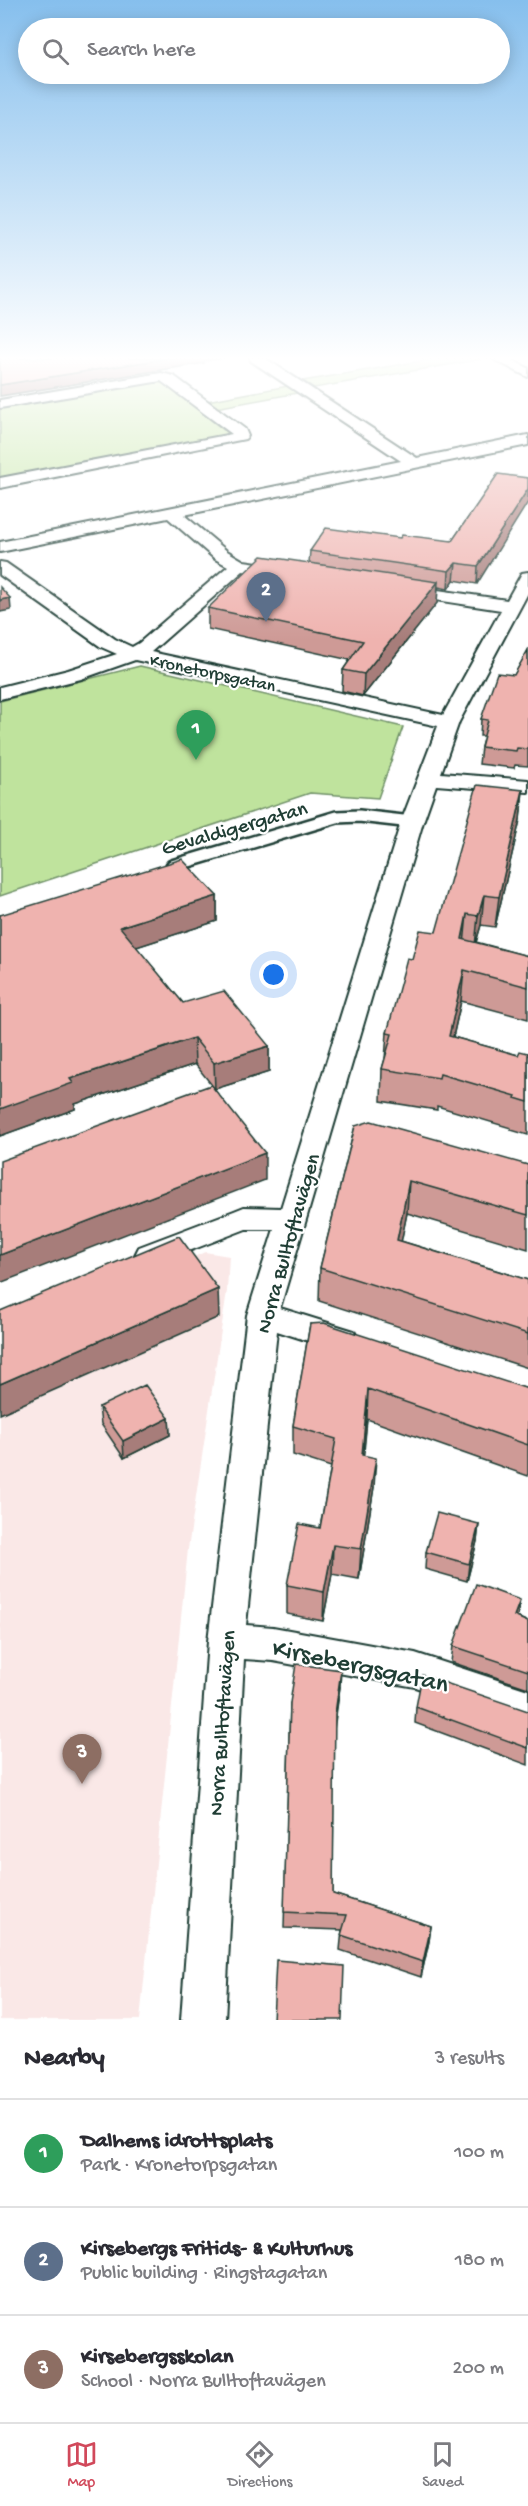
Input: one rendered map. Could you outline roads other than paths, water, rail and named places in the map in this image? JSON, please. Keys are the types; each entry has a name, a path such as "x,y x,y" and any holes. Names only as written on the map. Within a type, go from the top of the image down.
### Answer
{"street":[{"path":"0,483 162,452"},
{"path":"399,452 415,463"},
{"path":"0,547 468,452"},
{"path":"170,511 221,555 239,565 306,575"},
{"path":"0,693 111,665 133,654 146,647 239,565"},
{"name":"Kronetorpsgatan","path":"0,567 108,643 133,654 449,722"},
{"name":"Norra Bulltoftavägen","path":"203,2020 226,1641 263,1315 412,822 449,722 517,602 528,577"},
{"path":"386,587 517,602"},
{"path":"428,778 528,786"},
{"path":"122,1266 244,1218 293,1219"},
{"path":"263,1315 369,1349"},
{"name":"Kirsebergsgatan","path":"226,1641 273,1644 415,1670 528,1708"}],"lane":[{"name":"Gevaldigergatan","path":"157,870 337,817 359,816 412,822"}],"place":[{"name":"Kirsebergs Fritids- & Kulturhus","path":"266,622"},
{"name":"Dalhems idrottsplats","path":"196,760"},
{"name":"Kirsebergsskolan","path":"82,1784"}]}
